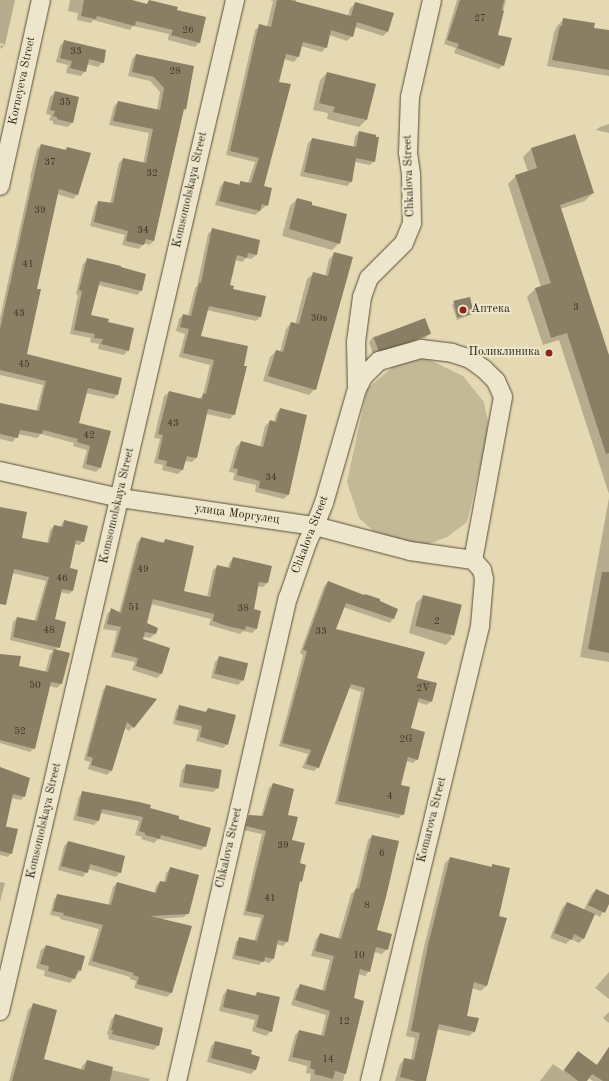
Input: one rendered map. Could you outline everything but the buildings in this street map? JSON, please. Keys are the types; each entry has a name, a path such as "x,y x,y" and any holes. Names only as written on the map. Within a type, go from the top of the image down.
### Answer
{"street":[{"name":"Korneyeva Street","path":"0,186 41,0"},
{"name":"Komsomolskaya Street","path":"0,1011 235,0"},
{"name":"Chkalova Street","path":"177,1081 288,598 307,543 316,526 332,478 357,389 356,342 362,297 369,278 404,242 412,223 411,174 408,153 410,97 432,0"},
{"path":"357,389 363,377 379,362 421,349 452,353 470,359 484,369 496,381 503,397 473,560"},
{"name":"улица Моргулец","path":"0,471 120,498 316,526 410,551 473,560"},
{"name":"Komarova Street","path":"370,1081 480,626 484,579 482,570 473,560"}],"shaded area":[{"path":"426,358 463,376 484,402 488,422 486,442 467,522 447,537 426,545 380,537 359,518 347,482 367,389 396,364"}],"place":[{"name":"Аптека","path":"463,310"},
{"name":"Поликлиника","path":"549,353"}]}
